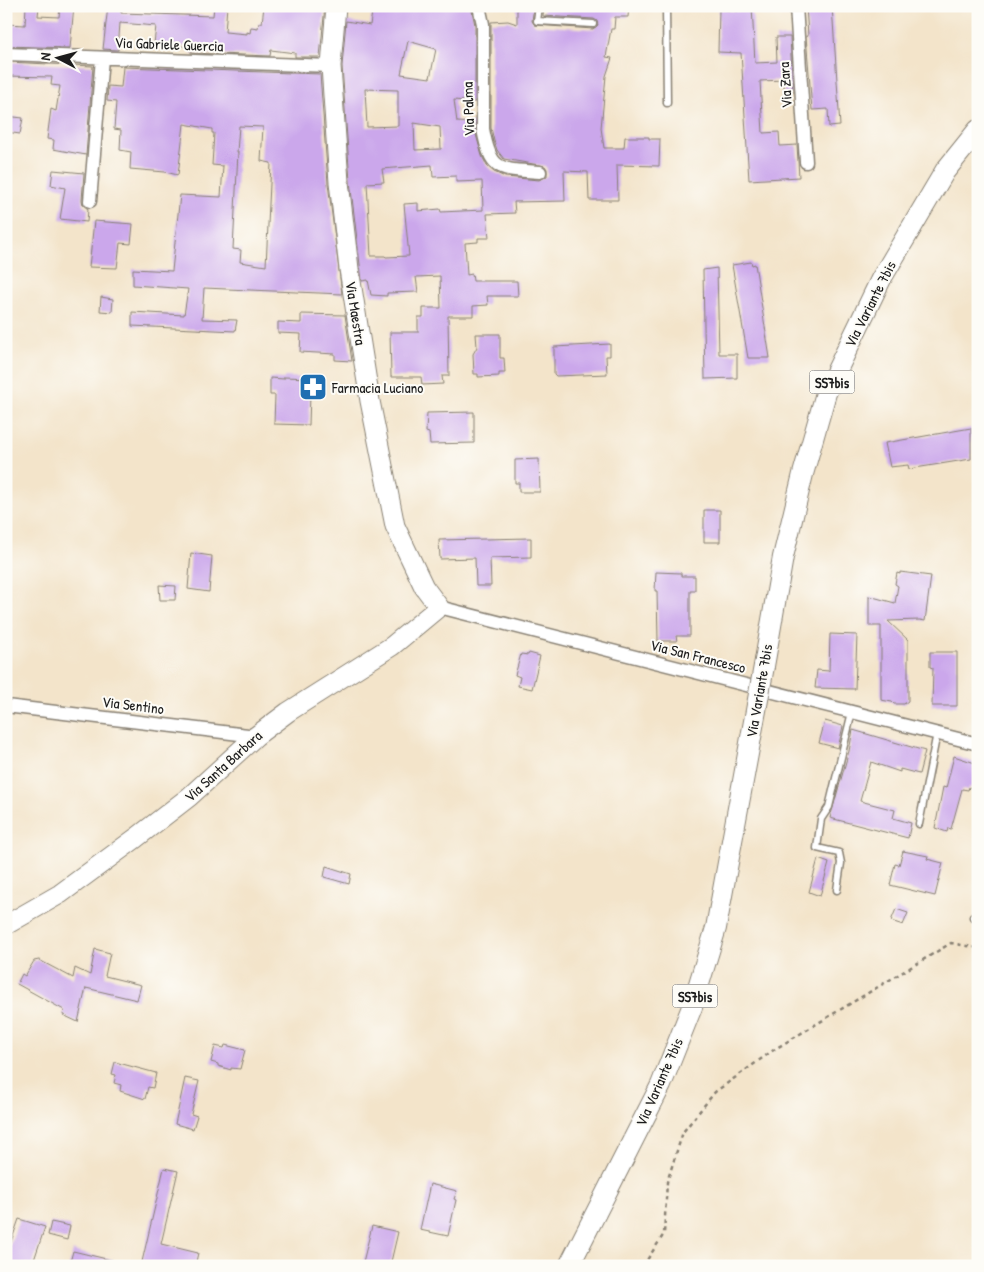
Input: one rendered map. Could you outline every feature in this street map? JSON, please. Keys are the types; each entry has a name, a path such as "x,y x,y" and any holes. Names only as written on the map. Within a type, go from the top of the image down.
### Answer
{"main road":[{"name":"Via Variante 7bis","path":"569,1266 661,1085 692,1007 716,928 783,557 803,474 826,393 881,279 945,171 978,130"}],"street":[{"name":"Via Maestra","path":"336,6 331,66 339,182 349,269 370,401 395,526 424,587 439,606"},
{"name":"Via Palma","path":"479,6 483,24 484,129 486,146 496,165 503,169 540,172"},
{"name":"Via Zara","path":"796,6 806,162"},
{"name":"Via Gabriele Guercia","path":"6,54 331,66"},
{"path":"90,201 102,58"},
{"name":"Via San Francesco","path":"439,606 978,744"},
{"name":"Via Santa Barbara","path":"6,925 60,894 189,797 256,736 288,712 392,646 439,606"},
{"name":"Via Sentino","path":"6,706 256,736"}],"lane":[{"path":"539,6 538,21 593,24"},
{"path":"666,6 667,103"},
{"path":"837,890 841,863 839,853 816,848 821,820 829,807 852,712"},
{"path":"919,824 937,733"}],"path":[{"path":"643,1266 664,1234 667,1182 683,1132 715,1092 775,1049 951,943 978,948"}],"building":[{"path":"26,6 39,6 38,16 59,17 60,6 74,6 70,48 6,46 6,24 25,25"},
{"path":"108,6 121,6 121,13 213,16 214,6 227,6 225,32 247,34 247,32 250,33 251,27 258,28 259,23 262,23 264,6 325,6 320,57 295,57 295,53 271,50 270,56 191,53 191,47 154,44 156,26 120,23 118,50 103,49"},
{"path":"373,6 471,6 475,25 475,102 454,100 457,122 475,123 475,131 482,156 487,166 494,172 505,177 539,180 547,176 545,166 504,159 497,150 494,141 491,128 491,22 508,21 517,24 517,6 534,6 532,21 535,25 593,29 598,25 594,19 543,16 544,6 629,6 628,17 615,17 614,29 611,29 606,57 612,58 606,76 601,128 604,148 624,148 625,137 660,139 659,166 617,165 618,200 589,200 588,172 564,171 565,201 514,202 515,213 487,214 489,238 478,238 478,242 465,243 467,275 472,274 473,281 517,281 518,296 487,296 488,305 473,306 473,316 448,316 449,376 442,376 443,384 422,385 421,377 391,377 390,332 418,332 418,317 423,317 423,308 441,308 440,276 416,277 418,292 387,293 387,296 371,295 368,280 362,281 350,181 342,66 346,21 370,25","holes":["408,41 436,49 430,78 401,74","365,89 398,90 398,126 367,127","414,123 440,127 441,149 415,150","432,165 433,177 456,176 456,182 482,181 483,210 441,212 440,209 418,211 418,203 404,204 409,256 371,256 367,183 384,182 382,169"]},
{"path":"738,6 752,6 755,63 777,62 776,37 790,37 793,93 784,94 784,80 760,81 763,133 779,132 780,146 797,145 799,177 749,180 741,53 718,52 719,9 738,11"},
{"path":"806,6 832,6 840,126 829,127 828,109 812,110 806,36 808,36"},
{"path":"6,62 93,66 86,155 53,149 54,140 47,139 51,109 56,111 60,86 51,85 52,77 6,76"},
{"path":"123,67 320,74 328,183 342,294 204,288 202,319 237,320 235,331 132,326 132,312 184,315 188,289 133,285 133,269 172,271 180,195 221,197 223,166 212,165 214,133 212,133 212,129 184,124 178,175 130,169 131,152 120,150 121,130 114,129 116,102 107,101 108,86 121,87","holes":["239,126 263,127 261,161 271,163 266,266 240,262 241,250 233,249"]},
{"path":"6,116 23,118 20,134 6,132"},
{"path":"53,170 84,173 82,200 83,205 88,209 87,222 60,219 65,188 51,185"},
{"path":"94,221 133,224 131,244 120,243 117,268 89,267"},
{"path":"751,262 752,265 755,264 770,358 748,358 732,265"},
{"path":"717,268 719,354 737,354 737,378 705,379 703,270"},
{"path":"101,297 113,299 112,312 100,311"},
{"path":"301,314 345,315 352,361 335,360 335,354 300,352 301,334 278,333 278,322 301,323"},
{"path":"476,334 500,334 500,358 504,358 505,373 499,373 499,376 478,377 478,374 474,374 473,354 477,347"},
{"path":"610,344 610,356 606,356 607,374 556,376 554,374 554,347"},
{"path":"284,377 311,378 311,381 315,381 315,394 310,394 309,425 274,424 275,395 270,395 270,378 284,379"},
{"path":"474,412 474,443 430,444 429,433 426,432 427,413"},
{"path":"971,428 971,459 909,469 908,465 890,467 885,443"},
{"path":"539,459 540,492 519,492 519,483 515,483 515,460"},
{"path":"704,510 720,510 720,542 704,542"},
{"path":"531,538 531,557 490,558 491,586 476,586 475,558 440,559 439,540"},
{"path":"191,553 212,556 209,592 188,589"},
{"path":"656,572 681,573 681,576 695,576 695,591 690,591 690,636 676,636 677,641 658,641 657,591 655,591"},
{"path":"900,572 931,576 925,621 888,621 908,640 908,701 904,704 894,704 881,700 881,626 869,626 869,596 895,603 898,586 895,584 897,573 900,574"},
{"path":"159,585 176,586 175,600 160,600"},
{"path":"830,634 857,635 855,689 815,688 817,670 829,671"},
{"path":"930,652 957,652 957,706 932,706 933,668 930,667"},
{"path":"529,653 540,656 532,689 518,686 520,677 515,675 521,654 528,655"},
{"path":"825,721 843,726 838,748 819,743"},
{"path":"853,730 925,751 919,774 900,769 900,772 871,762 860,801 895,810 893,818 911,823 908,838 830,818"},
{"path":"954,756 978,764 978,790 969,787 968,790 962,789 951,829 948,828 947,832 935,828 943,787 946,788"},
{"path":"903,851 928,856 927,859 943,863 935,896 890,885 895,864 899,865"},
{"path":"818,859 829,863 820,896 809,892"},
{"path":"326,866 351,874 349,884 324,877"},
{"path":"896,909 908,913 903,925 891,921"},
{"path":"95,949 110,953 105,976 141,985 137,1000 86,988 78,1022 63,1015 64,1010 17,984 22,974 25,976 34,961 39,960 73,978 75,968 90,975"},
{"path":"225,1045 245,1050 240,1069 231,1068 231,1070 211,1062 215,1046 224,1048"},
{"path":"115,1062 156,1073 153,1088 148,1087 145,1099 120,1091 121,1085 114,1083 116,1075 112,1074"},
{"path":"185,1078 199,1081 191,1114 197,1116 193,1129 175,1124"},
{"path":"164,1168 178,1171 161,1244 198,1253 195,1266 141,1266"},
{"path":"430,1184 457,1191 448,1236 420,1230"},
{"path":"19,1219 45,1227 32,1266 17,1266 6,1262 6,1256"},
{"path":"51,1222 70,1226 67,1240 48,1235"},
{"path":"372,1226 398,1232 390,1266 362,1266"},
{"path":"73,1251 115,1261 115,1266 69,1266"}],"place":[{"name":"Farmacia Luciano","path":"313,387"}]}
